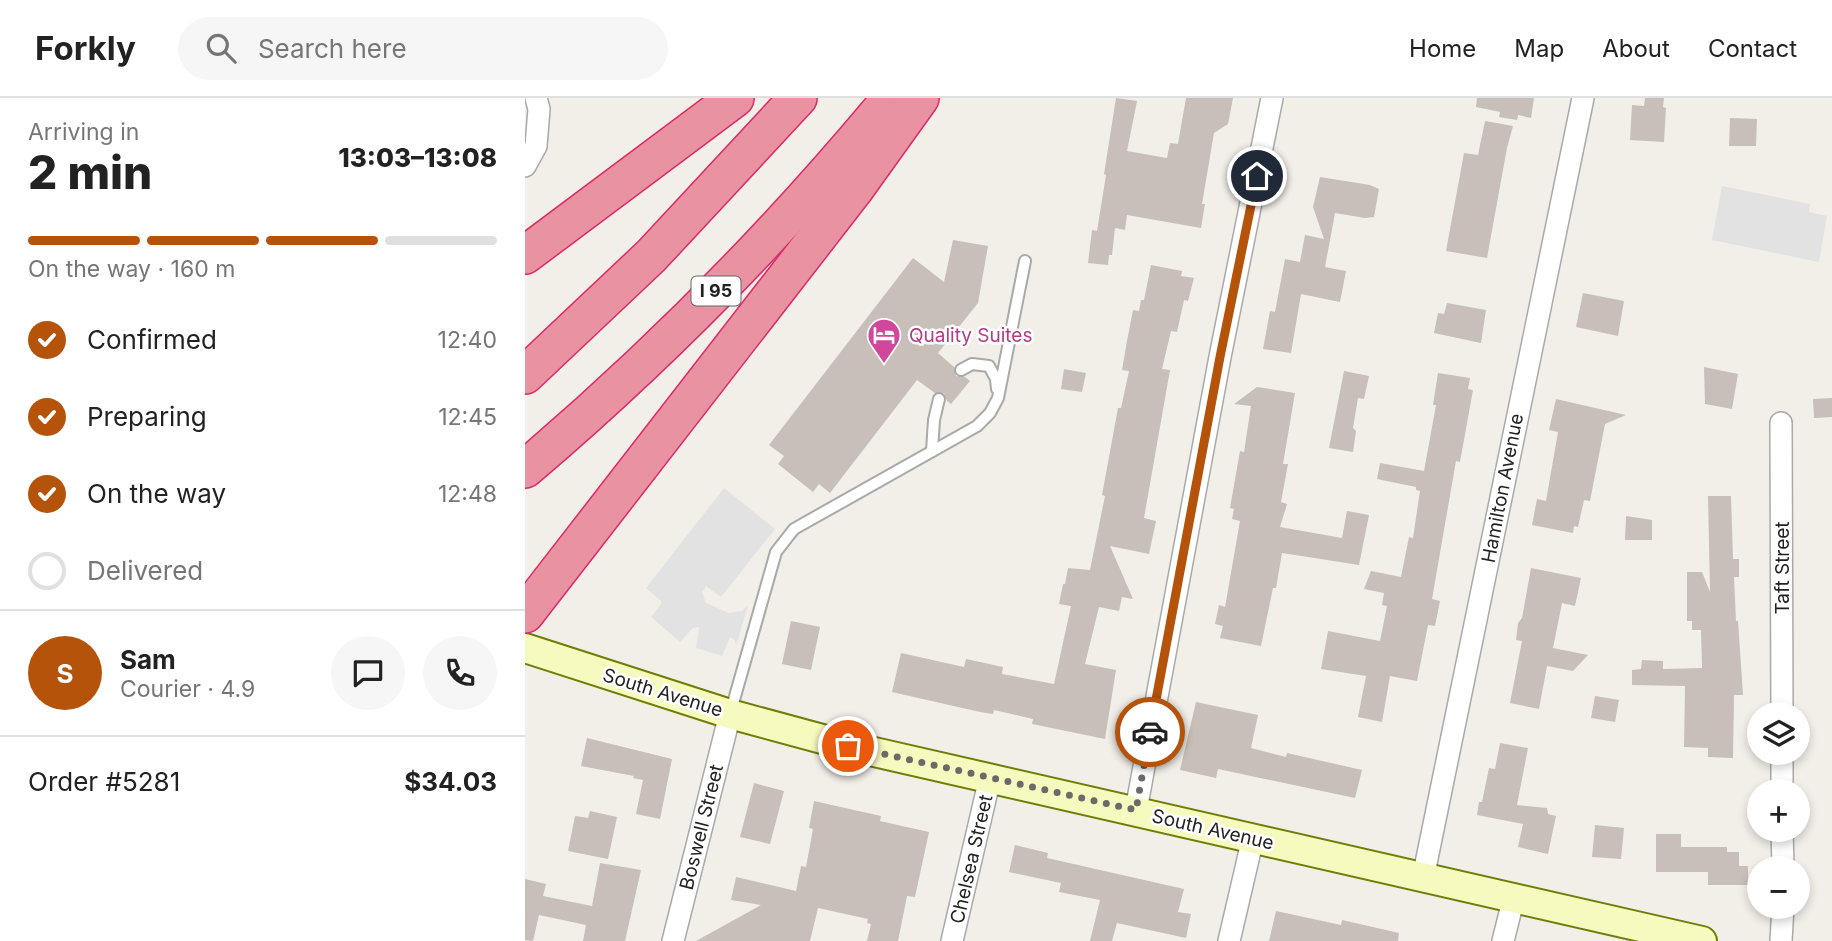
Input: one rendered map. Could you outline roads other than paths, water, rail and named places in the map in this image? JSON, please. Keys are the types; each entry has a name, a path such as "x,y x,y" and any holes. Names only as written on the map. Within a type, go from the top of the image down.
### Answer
{"highway":[{"path":"525,255 735,98"},
{"path":"525,374 651,256 712,194 798,98"},
{"name":"I 95","path":"525,469 625,380 754,252 815,187 891,98"},
{"path":"525,614 854,190 921,98"}],"main road":[{"name":"South Avenue","path":"525,648 730,713 848,746 1702,941"}],"street":[{"path":"525,166 537,146 539,110 536,98"},
{"path":"1136,810 1220,357 1272,98"},
{"name":"Hamilton Avenue","path":"1423,878 1583,98"},
{"name":"Taft Street","path":"1781,423 1782,702"},
{"name":"Boswell Street","path":"673,941 730,713"},
{"name":"Chelsea Street","path":"952,941 990,778"},
{"path":"1229,941 1253,838"},
{"path":"1503,941 1514,897"},
{"path":"1781,941 1782,919"}],"lane":[{"path":"730,713 776,552 784,540 794,529 977,426 990,413 998,398 1025,261"},
{"path":"961,370 972,364 989,366 996,379 998,398"},
{"path":"932,451 933,420 939,399"}],"place":[{"name":"Quality Suites","path":"884,365"}]}
